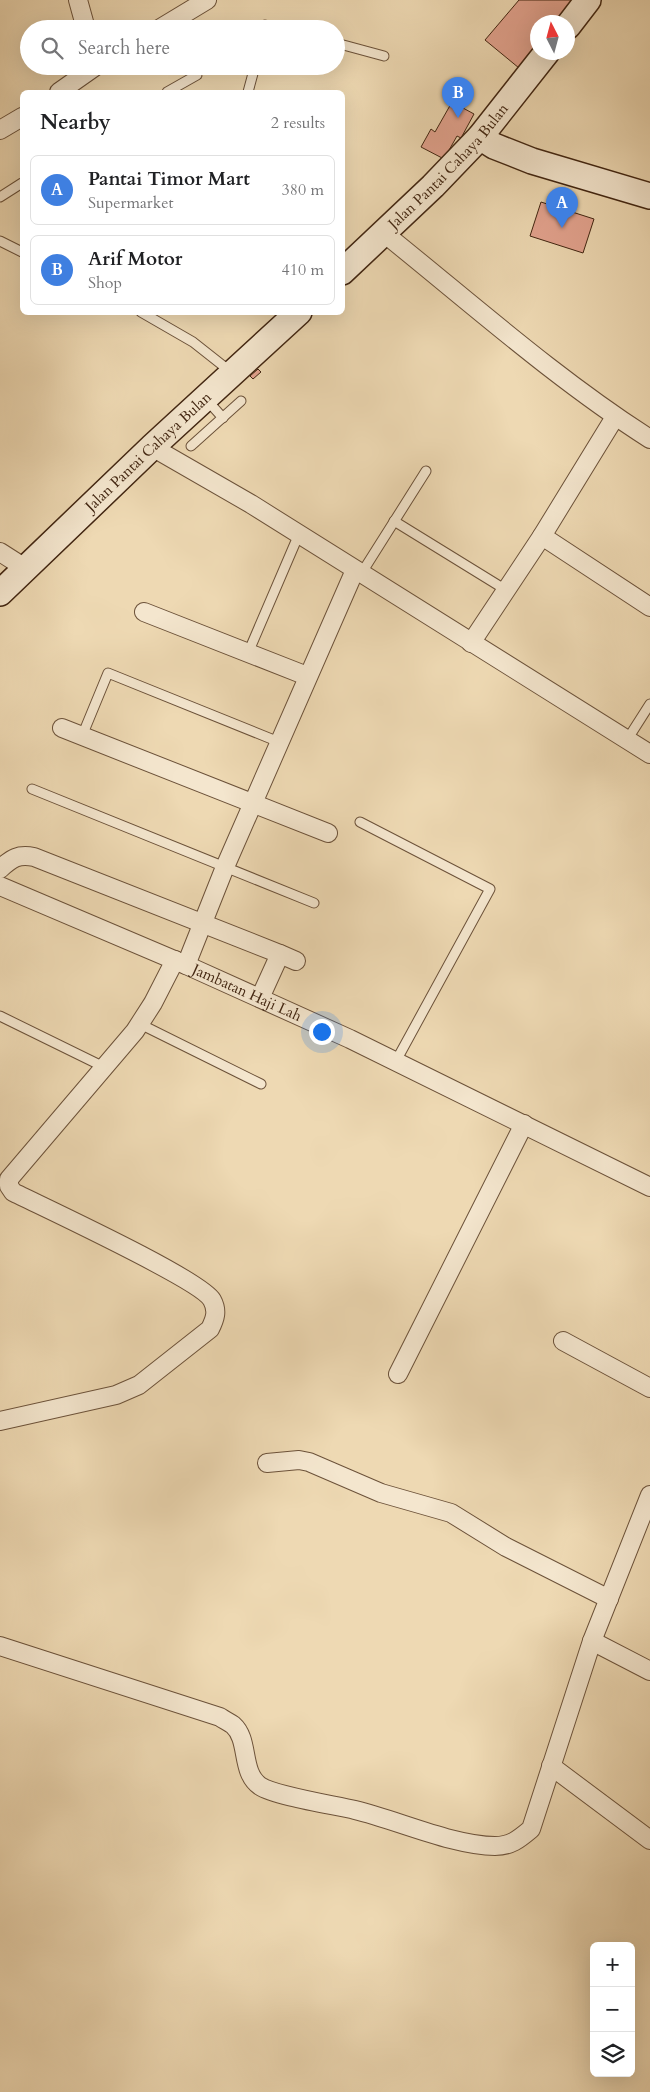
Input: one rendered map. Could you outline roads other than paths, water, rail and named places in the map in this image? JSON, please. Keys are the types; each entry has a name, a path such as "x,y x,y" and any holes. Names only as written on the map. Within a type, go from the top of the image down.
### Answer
{"street":[{"path":"78,0 84,20"},
{"path":"174,20 207,0"},
{"path":"575,17 588,0"},
{"name":"Jalan Pantai Cahaya Bulan","path":"345,269 385,234 480,137 541,60"},
{"path":"62,90 83,75"},
{"path":"0,130 20,118"},
{"path":"480,137 494,146 532,161 650,196"},
{"path":"385,234 616,416 650,439"},
{"name":"Jalan Pantai Cahaya Bulan","path":"0,593 152,447 296,315"},
{"path":"471,643 542,536 616,416"},
{"path":"152,447 299,534 650,754"},
{"path":"542,536 650,607"},
{"path":"0,552 25,568"},
{"path":"0,1421 116,1395 139,1384 210,1329 216,1317 216,1310 211,1298 199,1288 13,1192 9,1186 9,1179 106,1068 140,1024 204,923 225,867 279,742 308,676 358,572"},
{"path":"144,612 308,676"},
{"path":"62,728 328,833"},
{"path":"0,868 13,857 24,855 34,857 296,961"},
{"name":"Jambatan Haji Lah","path":"0,886 260,998 396,1061 650,1187"},
{"path":"260,998 280,954"},
{"path":"398,1374 524,1124"},
{"path":"563,1341 650,1388"},
{"path":"267,1463 300,1460 309,1462 381,1493 451,1513 506,1547 609,1599"},
{"path":"0,1646 220,1717 233,1725 240,1735 249,1770 254,1779 270,1790 357,1810 469,1843 495,1846 514,1843 531,1829 592,1641 650,1496"},
{"path":"592,1641 650,1671"},
{"path":"551,1766 650,1840"}],"lane":[{"path":"345,45 384,56"},
{"path":"171,90 197,75"},
{"path":"249,90 253,75"},
{"path":"0,197 20,184"},
{"path":"0,241 20,251"},
{"path":"146,315 193,342 233,373"},
{"path":"157,321 160,315"},
{"path":"205,399 222,418"},
{"path":"191,446 241,401"},
{"path":"358,572 394,521 426,470"},
{"path":"394,521 506,590"},
{"path":"248,653 299,534"},
{"path":"82,736 108,673 279,742"},
{"path":"627,740 650,704"},
{"path":"32,789 314,903"},
{"path":"360,822 490,888 396,1061"},
{"path":"0,1016 106,1068"},
{"path":"140,1024 260,1084"}],"place":[{"name":"Arif Motor","path":"458,118"},
{"name":"Pantai Timor Mart","path":"562,228"}]}
